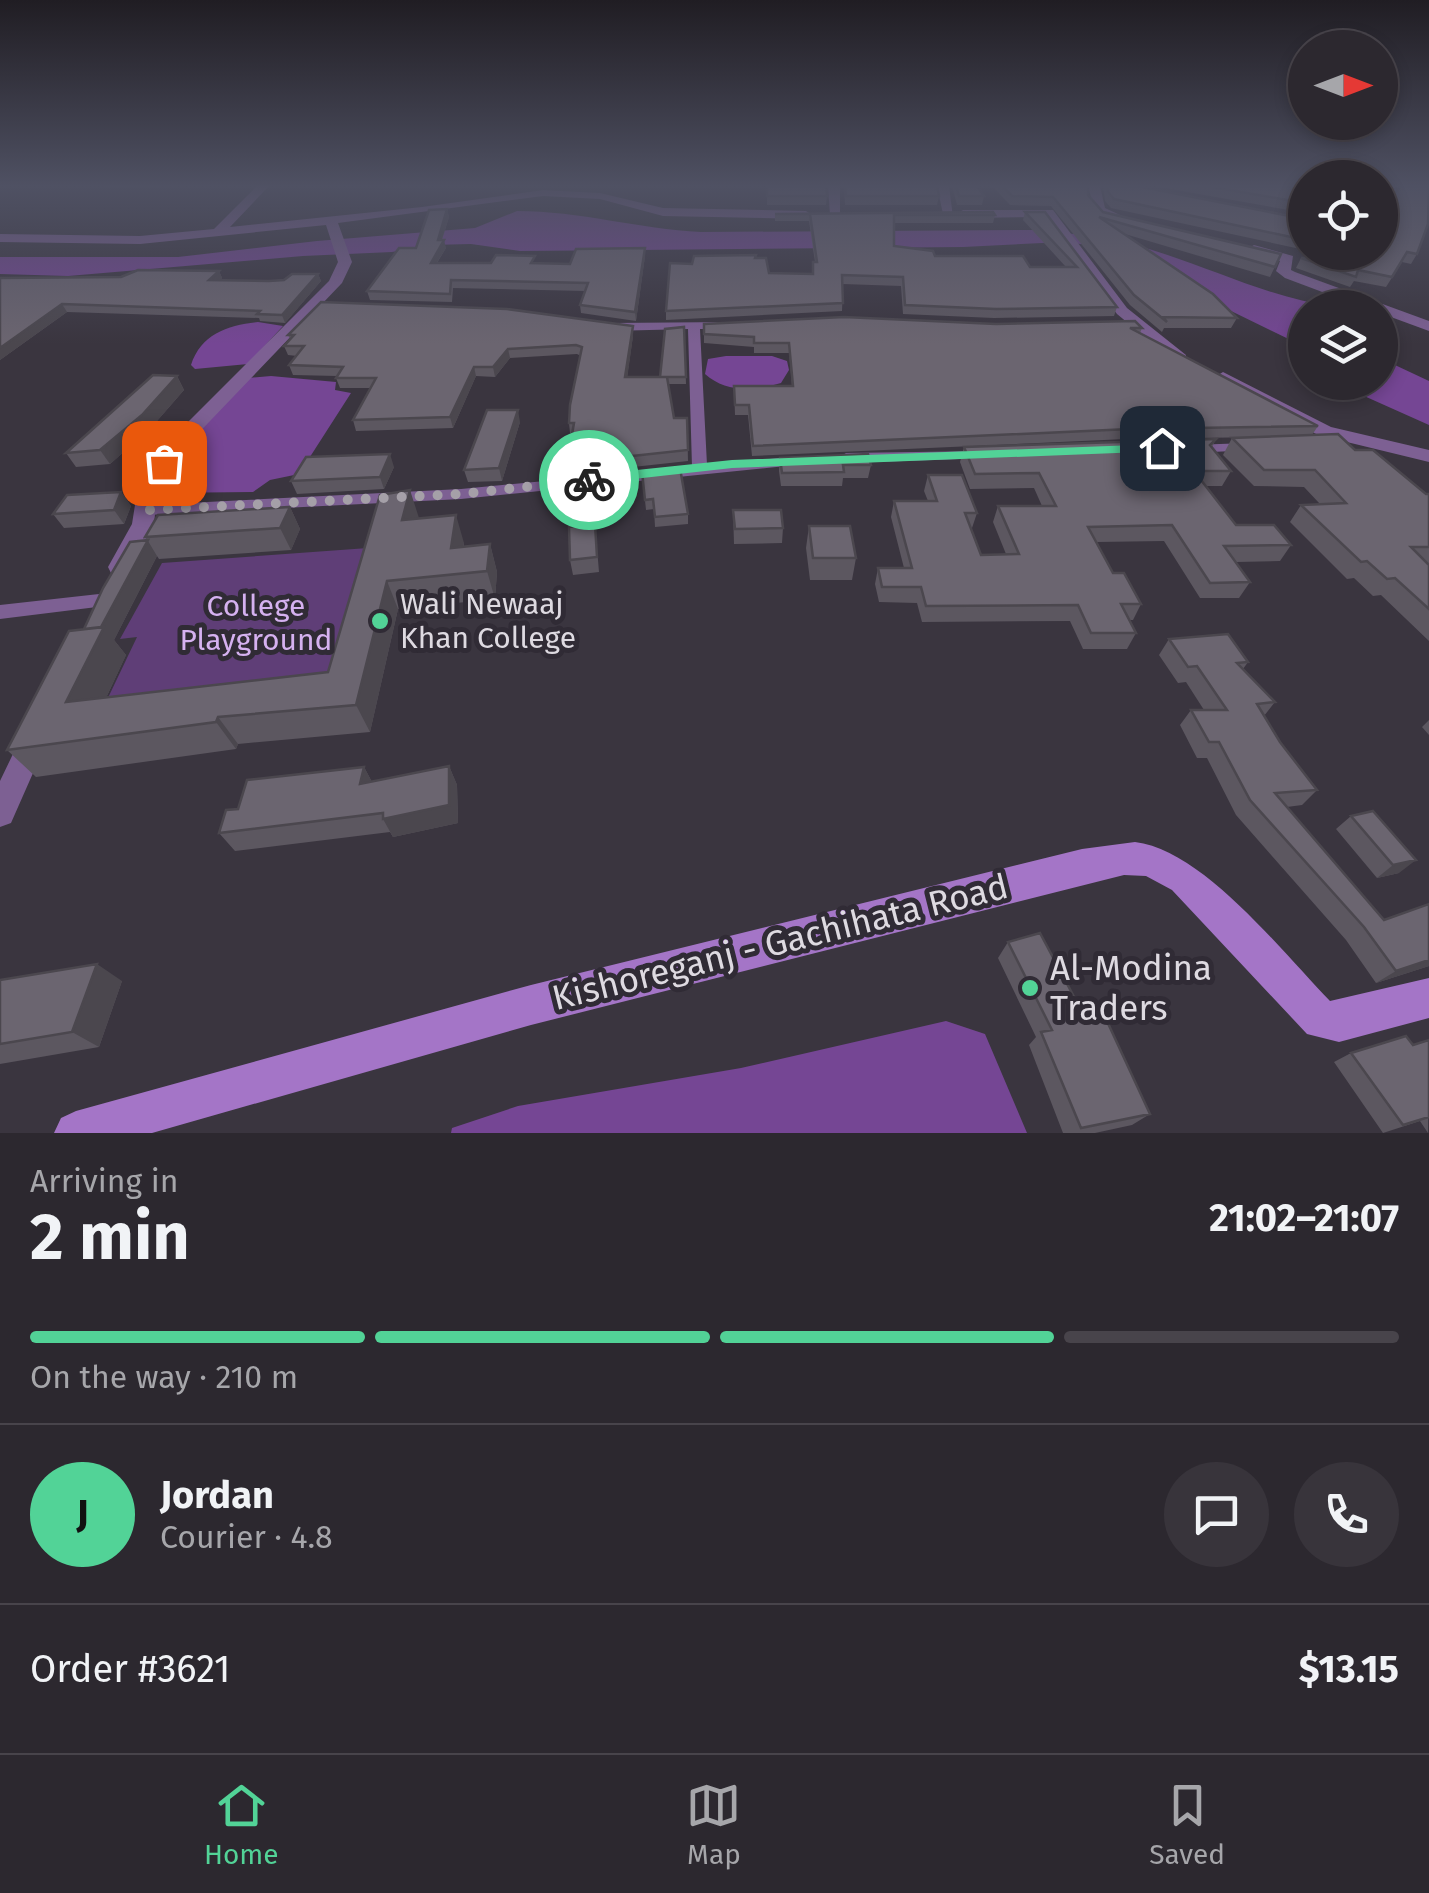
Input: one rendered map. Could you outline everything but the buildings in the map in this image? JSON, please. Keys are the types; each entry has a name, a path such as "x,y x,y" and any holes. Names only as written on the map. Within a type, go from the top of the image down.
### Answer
{"main road":[{"name":"Kishoreganj - Gachihata Road","path":"76,1133 531,1005 1064,870 1138,856 1160,862 1184,878 1321,1020 1339,1022 1429,998"}],"street":[{"path":"61,239 151,239"},
{"path":"84,632 148,510 148,486 181,440 326,305 345,262 337,239"},
{"path":"1066,239 1127,324 1186,361 1279,404 1325,431 1429,456"},
{"path":"1236,246 1288,256"},
{"path":"1278,254 1290,262 1285,272 1429,326"},
{"path":"594,324 640,329 744,324"},
{"path":"694,327 700,468"},
{"path":"1308,444 1325,443 1343,434"},
{"path":"1180,448 1274,446"},
{"path":"148,510 461,494 824,459 1000,454"},
{"path":"0,612 99,601"},
{"path":"0,813 46,711"}],"green space":[{"name":"College Playground","path":"368,548 331,684 106,702 137,637 120,639 162,563"}],"shaded area":[{"path":"343,239 1105,239 1149,249 1288,297 1288,339 1098,246 1063,242 963,247 520,251 471,244 430,245 392,252 68,276 0,274 0,257 178,257"},
{"path":"258,322 283,326 248,364 195,369 191,365 201,346 217,333"},
{"path":"772,356 787,361 789,370 781,383 761,388 722,385 705,374 708,359"},
{"path":"1398,366 1429,381 1429,425 1373,400 1398,400"},
{"path":"271,376 336,382 335,390 351,393 299,474 270,480 253,492 158,493 155,488 192,436 248,378"},
{"path":"946,1021 985,1034 1027,1133 451,1133 452,1128 518,1106 741,1068"}],"way so far":[{"path":"164,463 148,486 148,510 461,494 589,480"}],"place":[{"name":"Wali Newaaj Khan College","path":"380,621"},
{"name":"Al-Modina Traders","path":"1030,988"}],"route":[{"path":"589,480 732,464 1162,448"}]}
